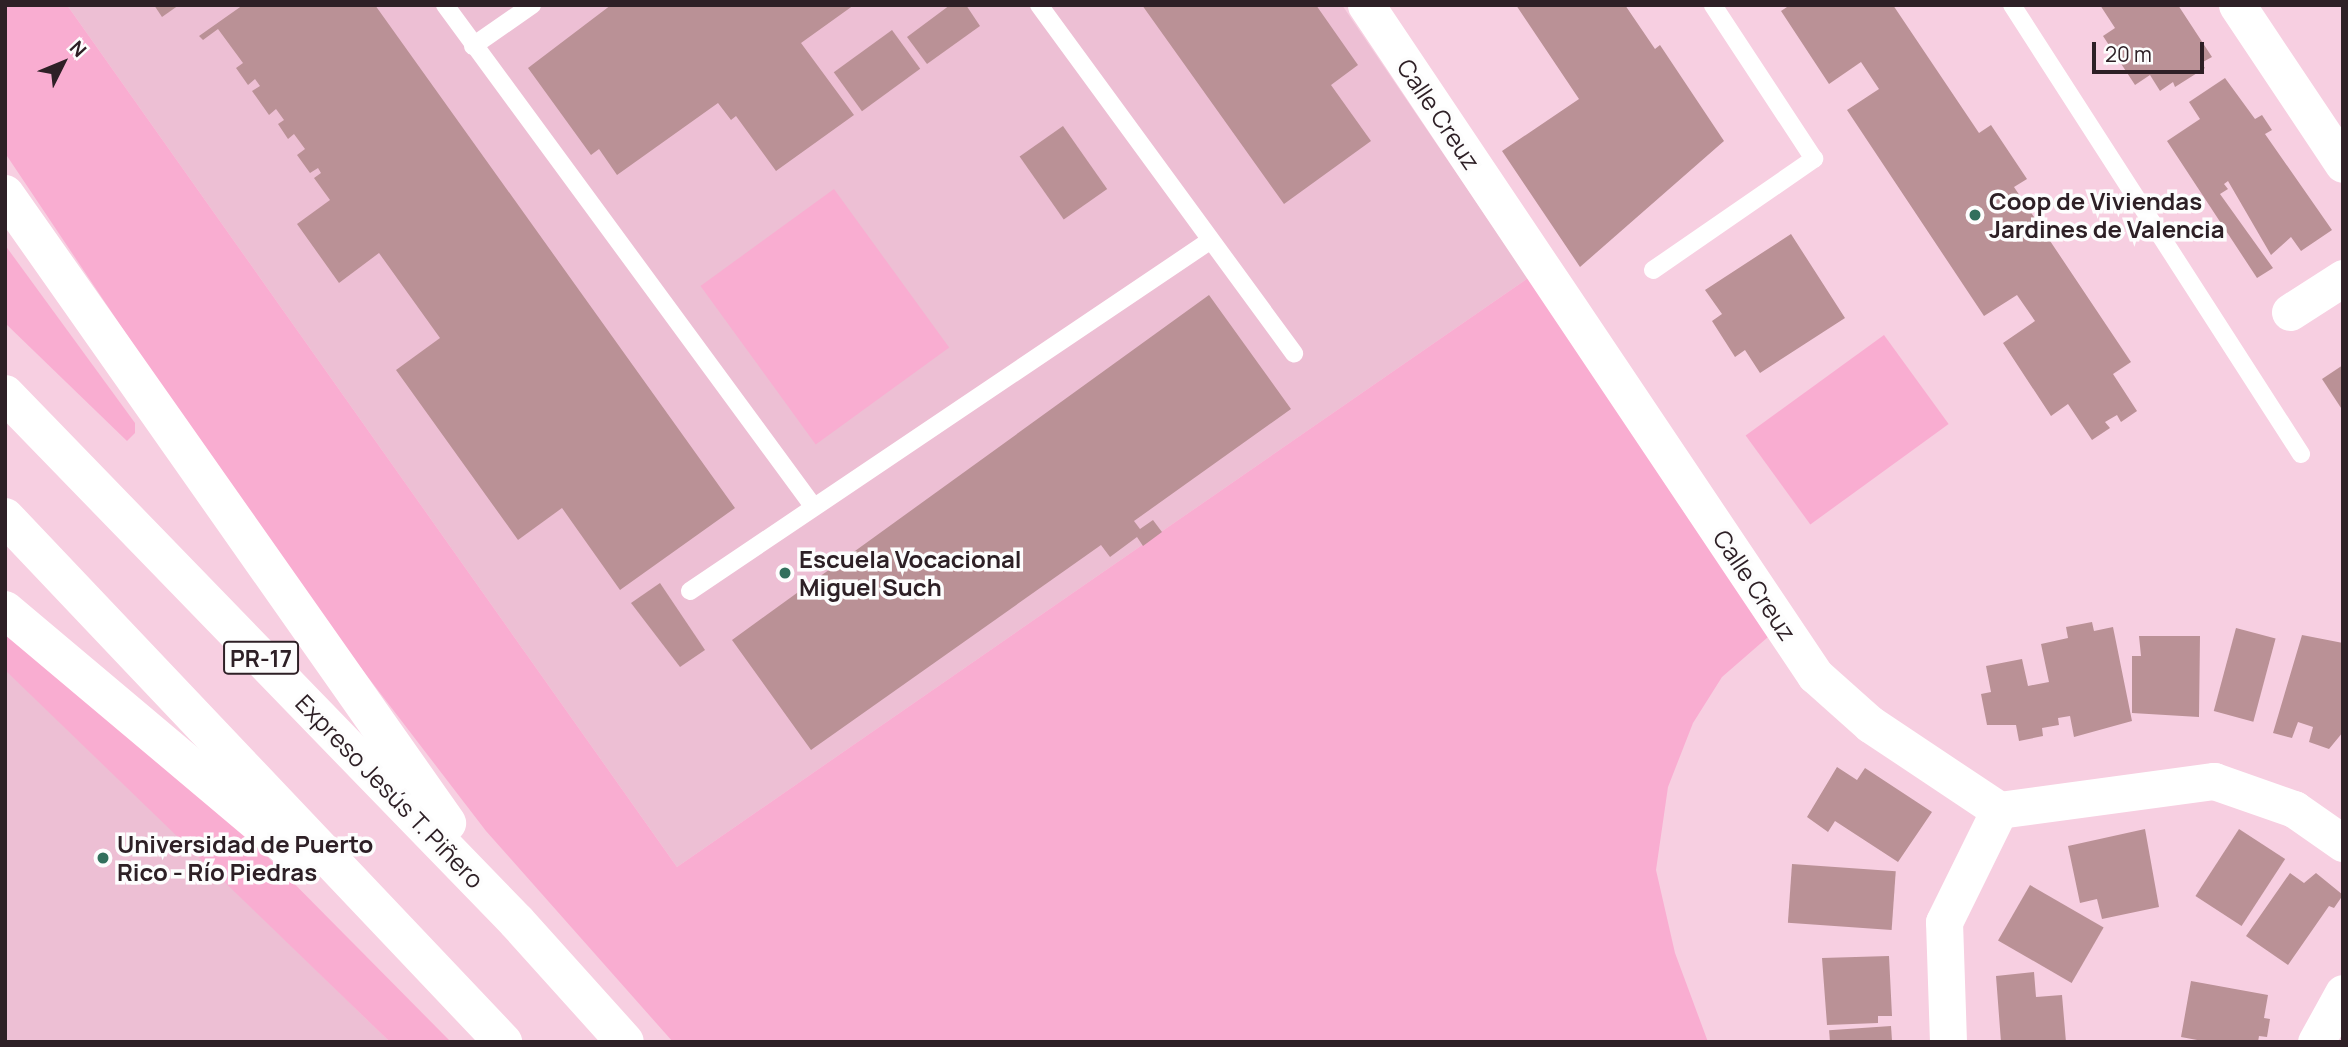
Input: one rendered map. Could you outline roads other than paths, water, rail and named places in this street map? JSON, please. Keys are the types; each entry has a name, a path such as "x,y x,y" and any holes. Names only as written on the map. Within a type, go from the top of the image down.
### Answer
{"highway":[{"path":"5,194 517,922"},
{"name":"Expreso Jesús T. Piñero","path":"5,394 517,922 625,1042"},
{"path":"5,517 503,1042"},
{"path":"5,610 445,982"}],"street":[{"name":"Calle Creuz","path":"1366,5 1815,676 1870,724 1999,810"},
{"path":"2237,5 2343,164"},
{"path":"2290,312 2343,278"},
{"path":"1948,1042 1944,922 1999,810 2214,781 2294,809 2343,842"},
{"path":"2316,1042 2343,993"}],"lane":[{"path":"445,5 813,506"},
{"path":"474,46 532,5"},
{"path":"1039,5 1208,242 1294,354"},
{"path":"1653,270 1814,159 1713,5"},
{"path":"2012,5 2301,453"},
{"path":"690,591 1208,242"}],"place":[{"name":"Coop de Viviendas Jardines de Valencia","path":"1975,215"},
{"name":"Escuela Vocacional Miguel Such","path":"785,573"},
{"name":"Universidad de Puerto Rico - Río Piedras","path":"103,858"}]}
